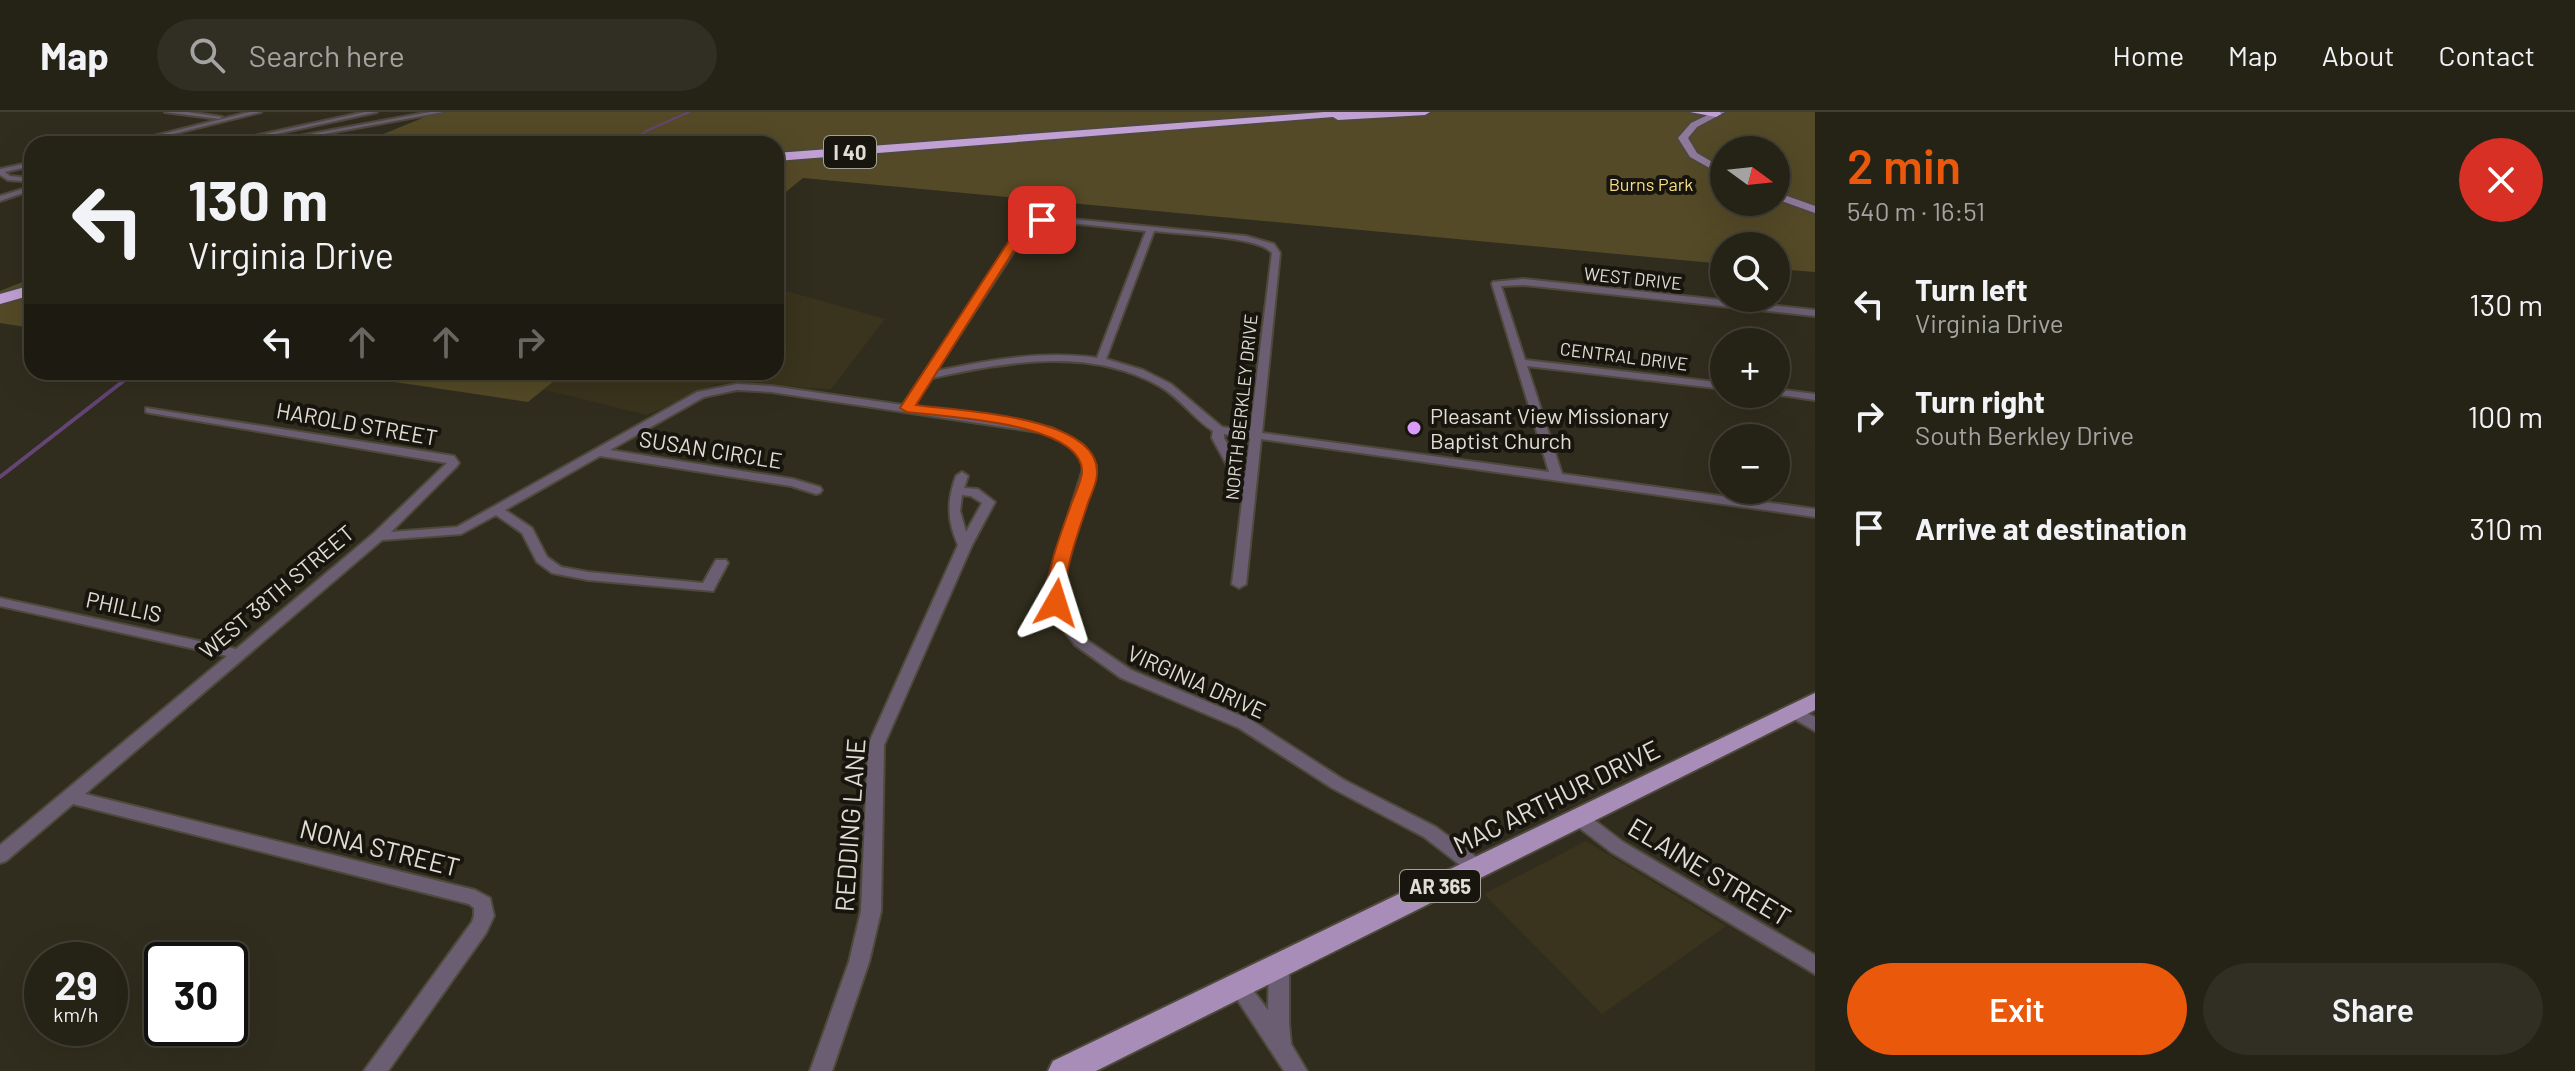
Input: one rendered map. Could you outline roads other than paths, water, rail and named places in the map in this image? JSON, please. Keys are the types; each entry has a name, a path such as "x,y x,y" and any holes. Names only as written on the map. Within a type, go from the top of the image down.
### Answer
{"highway":[{"name":"I 40","path":"784,156 1354,112"},
{"path":"1299,118 1425,112"},
{"name":"I 40","path":"784,144 910,134"},
{"path":"0,285 24,278"},
{"path":"0,299 24,292"}],"main road":[{"name":"MAC ARTHUR DRIVE","path":"1064,1071 1476,867 1808,713"}],"street":[{"path":"168,112 232,118"},
{"path":"158,136 258,112"},
{"path":"259,136 374,112"},
{"path":"304,136 440,112"},
{"path":"1709,113 1684,133 1683,143 1693,155 1710,165"},
{"path":"0,172 24,166"},
{"path":"0,172 8,178 24,179"},
{"path":"0,199 24,191"},
{"path":"1790,200 1815,210"},
{"path":"907,408 1024,226 1045,220 1151,228 1100,362"},
{"name":"NORTH BERKLEY DRIVE","path":"1151,228 1262,242 1276,253 1239,584"},
{"name":"WEST DRIVE","path":"1520,362 1496,284 1523,282 1815,313"},
{"path":"927,376 1023,359 1100,362 1137,371 1167,385 1219,430 1815,513"},
{"path":"1520,362 1557,478"},
{"name":"CENTRAL DRIVE","path":"1520,362 1710,384"},
{"name":"VIRGINIA DRIVE","path":"663,414 701,394 737,387 1037,426 1076,444 1088,458 1090,473 1054,583 1060,616 1080,642 1126,674 1245,724 1338,784 1430,832 1476,867"},
{"path":"1790,394 1815,397"},
{"name":"HAROLD STREET","path":"150,410 450,459 452,465 379,536"},
{"name":"WEST 38TH STREET","path":"0,856 379,536 457,531 663,414"},
{"path":"1219,430 1218,438 1240,473 1249,496"},
{"name":"SUSAN CIRCLE","path":"598,452 778,480 816,490"},
{"name":"REDDING LANE","path":"821,1071 859,962 871,911 876,745 965,545 989,502 959,483 951,509 965,545"},
{"path":"497,510 527,531 544,562 567,573 708,588 721,563"},
{"name":"PHILLIS","path":"0,602 239,654"},
{"name":"NONA STREET","path":"70,797 475,898 483,904 484,916 479,927 376,1070"},
{"name":"ELAINE STREET","path":"1579,818 1617,847 1815,965"},
{"path":"1279,967 1277,1008 1281,1047"},
{"path":"1239,987 1296,1071"}],"waterway":[{"path":"640,136 689,112"},
{"path":"0,477 125,380"}],"place":[{"name":"Pleasant View Missionary Baptist Church","path":"1414,428"}],"park label":[{"name":"Burns Park","path":"1651,184"}]}
